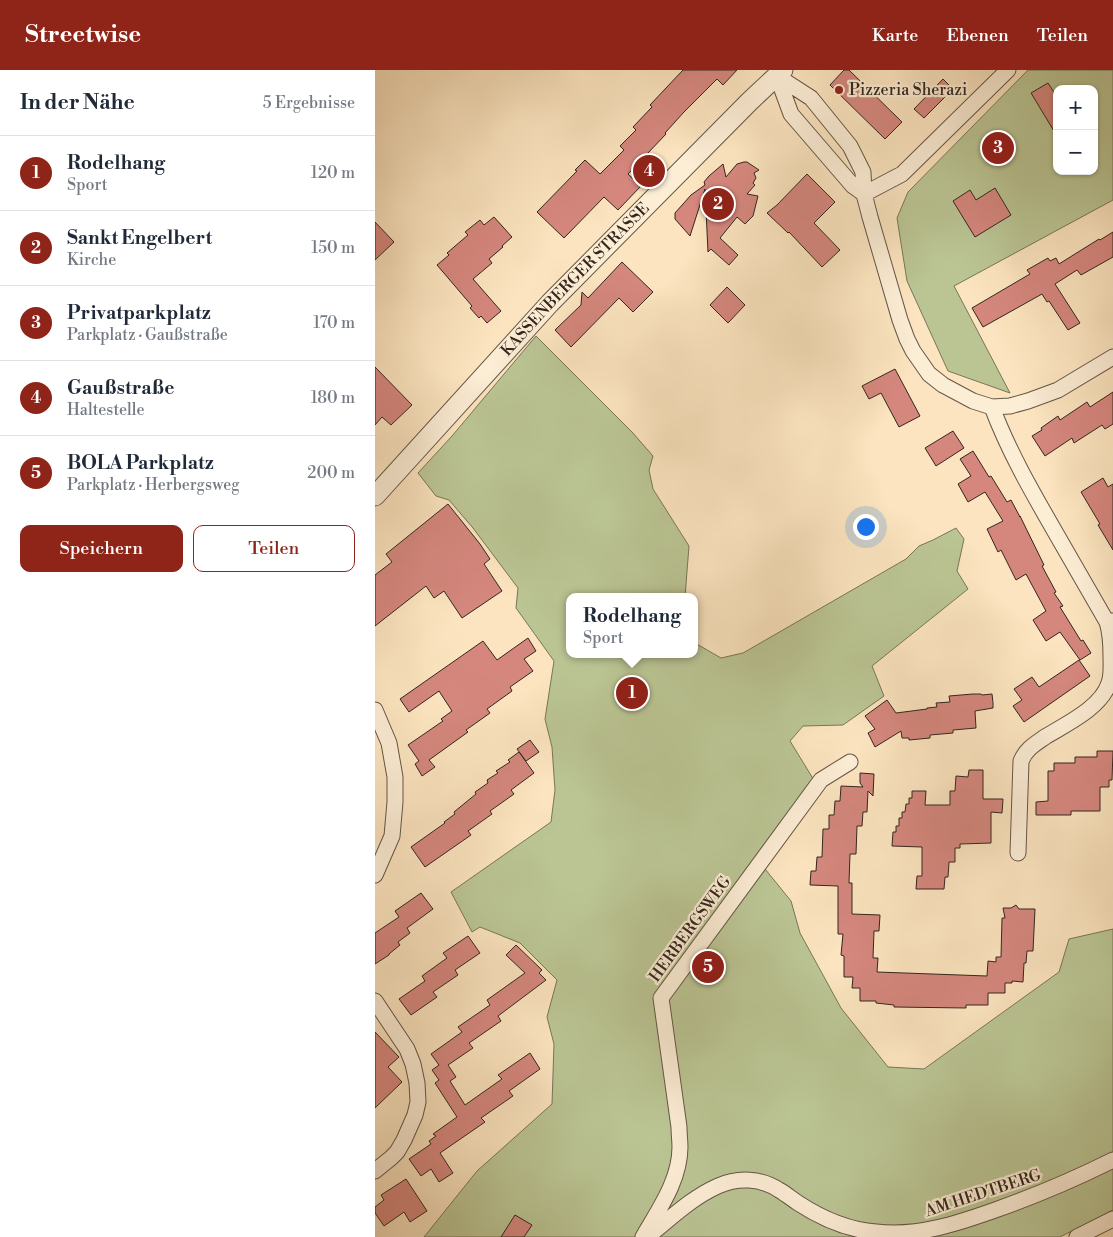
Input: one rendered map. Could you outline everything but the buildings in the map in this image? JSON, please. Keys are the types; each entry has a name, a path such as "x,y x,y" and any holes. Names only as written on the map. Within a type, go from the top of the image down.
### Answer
{"street":[{"path":"864,194 902,174 1008,70"},
{"path":"780,73 791,114 853,186 864,194"},
{"path":"780,73 811,98 850,146 863,172 864,194 900,320 918,360 929,374 943,385 973,401 993,407 1010,406 1058,390 1113,357"},
{"name":"KASSENBERGER STRASSE","path":"375,496 549,303 780,73"},
{"path":"993,407 1001,431 1039,504 1110,622 1111,664 1110,682 1107,688 1095,704 1083,714 1033,745 1021,761 1018,853"},
{"path":"375,710 389,744 395,777 395,807 392,836 375,875"},
{"name":"HERBERGSWEG","path":"643,1237 671,1186 679,1160 680,1148 679,1128 661,998 821,780 850,762"},
{"path":"375,1001 407,1049 413,1064 417,1083 415,1115 397,1152 375,1171"},
{"name":"AM HEDTBERG","path":"647,1237 702,1194 717,1186 735,1181 753,1180 769,1184 819,1215 855,1229 876,1232 912,1232 943,1227 1033,1197 1113,1160"},
{"path":"1077,1237 1113,1219"}],"green space":[{"path":"1028,70 1113,70 1113,200 954,286 1010,393 948,371 907,281 897,218 908,192"},
{"path":"536,336 632,432 653,456 649,470 653,489 689,546 685,593 566,593 566,658 698,658 698,645 721,658 743,653 906,559 919,546 956,528 964,539 957,571 968,589 872,666 884,696 843,725 803,726 790,741 820,790 761,864 791,901 800,933 841,1008 888,1067 924,1069 1059,972 1069,939 1113,929 1113,1210 1060,1237 424,1237 477,1171 552,1104 554,1044 547,1017 557,980 520,943 480,927 472,932 451,892 551,822 555,790 552,747 545,719 554,661 516,608 518,588 473,528 449,500 436,496 418,473 452,436"}],"place":[{"name":"Pizzeria Sherazi","path":"839,90"},
{"name":"Privatparkplatz","path":"998,148"},
{"name":"Gaußstraße","path":"649,171"},
{"name":"Sankt Engelbert","path":"718,204"},
{"name":"Rodelhang","path":"632,693"},
{"name":"BOLA Parkplatz","path":"708,967"}]}
